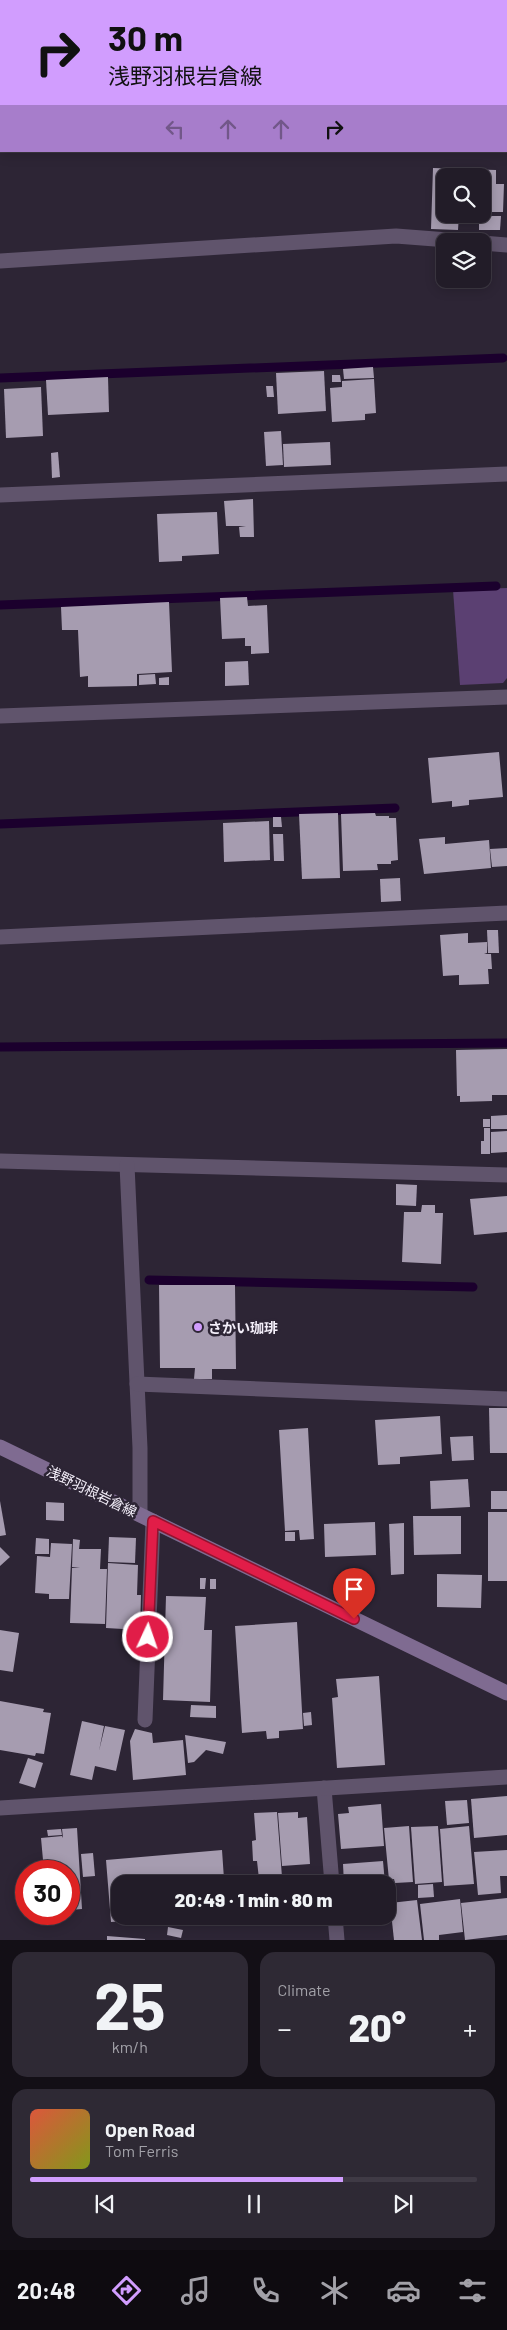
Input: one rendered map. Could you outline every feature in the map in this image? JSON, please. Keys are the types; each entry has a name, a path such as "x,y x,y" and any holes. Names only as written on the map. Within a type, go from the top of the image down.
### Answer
{"main road":[{"name":"浅野羽根岩倉線","path":"0,1447 507,1693"}],"street":[{"path":"0,261 396,236 436,239"},
{"path":"491,244 507,245"},
{"path":"0,495 507,474"},
{"path":"0,716 507,697"},
{"path":"0,937 507,913"},
{"path":"0,1161 507,1176"},
{"path":"127,1165 137,1384 146,1518 145,1720"},
{"path":"137,1384 507,1399"},
{"path":"0,1808 507,1778"},
{"path":"324,1788 331,1875"},
{"path":"336,1925 337,1940"}],"shaded area":[{"path":"507,588 507,678 503,683 460,685 453,590"}],"building":[{"path":"433,168 436,168 436,223 458,223 458,230 431,229"},
{"path":"491,170 496,170 496,184 504,184 503,212 491,212"},
{"path":"491,216 501,216 500,230 479,230 479,223 491,223"},
{"path":"373,367 374,378 344,379 343,369"},
{"path":"324,371 326,411 278,414 276,373"},
{"path":"332,375 340,375 341,382 332,382"},
{"path":"108,377 109,412 48,415 46,380"},
{"path":"374,379 376,413 365,414 365,420 332,422 330,388 342,387 342,381"},
{"path":"266,386 273,386 274,397 267,397"},
{"path":"41,387 43,436 6,438 4,389"},
{"path":"281,431 283,465 266,466 264,432"},
{"path":"330,442 331,465 284,467 283,444"},
{"path":"58,452 60,477 52,478 51,453"},
{"path":"253,499 254,537 240,537 239,527 246,526 226,526 224,501"},
{"path":"217,512 219,554 182,556 182,561 159,562 157,514"},
{"path":"247,597 248,606 267,605 269,653 251,654 251,646 245,646 245,638 222,639 220,598"},
{"path":"169,602 172,672 137,674 137,686 88,687 88,676 80,677 78,630 62,630 61,607"},
{"path":"248,661 249,685 225,686 225,662"},
{"path":"155,674 156,684 139,685 139,675"},
{"path":"169,677 169,685 159,685 159,678"},
{"path":"499,752 503,797 469,800 469,805 452,807 452,801 432,803 428,758"},
{"path":"338,813 340,878 302,879 299,814"},
{"path":"375,813 376,816 396,818 398,860 391,861 391,864 377,864 378,870 343,871 341,814"},
{"path":"273,817 281,817 282,827 273,827"},
{"path":"269,821 270,860 224,862 223,823"},
{"path":"273,834 283,834 284,861 274,861"},
{"path":"445,837 445,844 489,840 491,868 424,874 419,839"},
{"path":"507,848 507,866 492,867 490,849"},
{"path":"400,878 401,901 381,902 380,879"},
{"path":"487,930 498,930 499,953 488,953"},
{"path":"468,933 468,943 487,942 487,953 484,954 491,954 492,969 488,969 489,984 459,985 459,975 443,976 440,935"},
{"path":"507,1049 507,1095 492,1095 492,1101 460,1102 460,1096 457,1096 456,1050"},
{"path":"507,1115 507,1129 491,1129 491,1116"},
{"path":"483,1119 490,1119 490,1127 483,1127"},
{"path":"484,1128 490,1128 490,1154 481,1154"},
{"path":"507,1131 507,1152 491,1153 491,1132"},
{"path":"396,1184 417,1185 416,1206 396,1205"},
{"path":"507,1196 507,1232 474,1235 470,1199"},
{"path":"422,1205 435,1205 435,1213 443,1213 441,1264 402,1262 404,1212 421,1212"},
{"name":"さかい珈琲","path":"159,1285 235,1285 236,1369 212,1369 212,1379 194,1379 195,1368 160,1368"},
{"path":"489,1408 507,1408 507,1453 490,1453"},
{"path":"440,1416 442,1454 400,1457 400,1464 378,1465 375,1420"},
{"path":"308,1428 314,1539 300,1540 299,1530 285,1531 279,1430"},
{"path":"473,1436 474,1460 452,1461 450,1437"},
{"path":"468,1479 470,1507 431,1509 430,1481"},
{"path":"491,1491 507,1491 507,1509 491,1509"},
{"path":"0,1501 6,1535 0,1536"},
{"path":"46,1502 64,1503 64,1521 46,1520"},
{"path":"488,1512 507,1512 507,1581 488,1581"},
{"path":"413,1516 461,1516 461,1554 414,1555"},
{"path":"375,1522 376,1555 325,1557 324,1524"},
{"path":"404,1523 404,1574 391,1575 389,1524"},
{"path":"285,1532 295,1532 295,1541 285,1541"},
{"path":"109,1537 136,1538 135,1563 108,1562"},
{"path":"36,1538 49,1539 49,1554 35,1554"},
{"path":"73,1539 80,1540 79,1549 101,1549 100,1569 107,1569 105,1624 70,1623 72,1568 80,1568 72,1567"},
{"path":"51,1543 72,1544 69,1599 49,1599 49,1594 35,1593 37,1556 50,1557"},
{"path":"0,1547 10,1557 0,1566"},
{"path":"108,1563 138,1565 137,1595 141,1595 140,1630 106,1628"},
{"path":"437,1574 482,1575 481,1608 437,1607"},
{"path":"200,1578 206,1578 205,1589 200,1589"},
{"path":"210,1579 216,1579 216,1589 210,1589"},
{"path":"166,1596 206,1597 204,1630 212,1630 210,1702 163,1700"},
{"path":"297,1622 303,1729 279,1731 279,1738 267,1739 266,1731 242,1733 235,1626"},
{"path":"0,1630 19,1633 13,1672 0,1670"},
{"path":"379,1676 385,1765 337,1768 332,1698 338,1697 336,1679"},
{"path":"0,1701 44,1709 43,1712 51,1713 44,1754 36,1753 35,1756 0,1750"},
{"path":"191,1705 216,1706 216,1718 190,1717"},
{"path":"311,1712 312,1725 304,1726 303,1713"},
{"path":"82,1721 104,1726 99,1751 105,1726 125,1730 116,1771 95,1766 92,1780 70,1775"},
{"path":"135,1729 152,1733 153,1743 183,1740 186,1775 133,1780 130,1741"},
{"path":"185,1735 226,1742 223,1754 206,1750 194,1762 188,1763"},
{"path":"28,1758 43,1763 35,1788 19,1783"},
{"path":"507,1796 507,1835 474,1838 471,1799"},
{"path":"467,1800 469,1823 447,1825 445,1801"},
{"path":"381,1804 384,1846 341,1849 338,1814 349,1813 348,1807"},
{"path":"277,1812 282,1875 259,1875 257,1861 253,1861 252,1841 256,1840 254,1813"},
{"path":"298,1812 298,1818 307,1817 310,1864 282,1866 278,1813"},
{"path":"409,1826 413,1882 396,1883 396,1875 389,1875 384,1828"},
{"path":"438,1826 442,1882 415,1884 411,1827"},
{"path":"469,1826 474,1884 444,1886 440,1829"},
{"path":"77,1828 79,1860 43,1860 41,1838 62,1836 63,1838 62,1829"},
{"path":"61,1829 62,1835 48,1836 47,1830"},
{"path":"222,1850 224,1875 111,1875 111,1922 106,1860"},
{"path":"507,1850 507,1876 500,1876 501,1893 478,1895 474,1852"},
{"path":"93,1853 95,1876 83,1877 81,1854"},
{"path":"383,1861 384,1875 344,1875 343,1864"},
{"path":"80,1877 82,1909 80,1909"},
{"path":"433,1884 434,1897 418,1898 418,1885"},
{"path":"507,1898 507,1935 465,1940 461,1903"},
{"path":"460,1899 463,1932 439,1935 439,1940 424,1940 420,1904"},
{"path":"417,1900 422,1940 394,1940 392,1925 396,1925 396,1902"},
{"path":"168,1927 183,1930 181,1938 167,1935"},
{"path":"107,1936 145,1939 145,1940 107,1940"}],"waterway":[{"path":"0,378 503,358"},
{"path":"0,605 496,586"},
{"path":"0,824 395,808"},
{"path":"0,1047 507,1043"},
{"path":"149,1280 473,1287"}],"place":[{"name":"さかい珈琲","path":"198,1327"}],"route":[{"path":"148,1637 153,1521 354,1619"}]}
